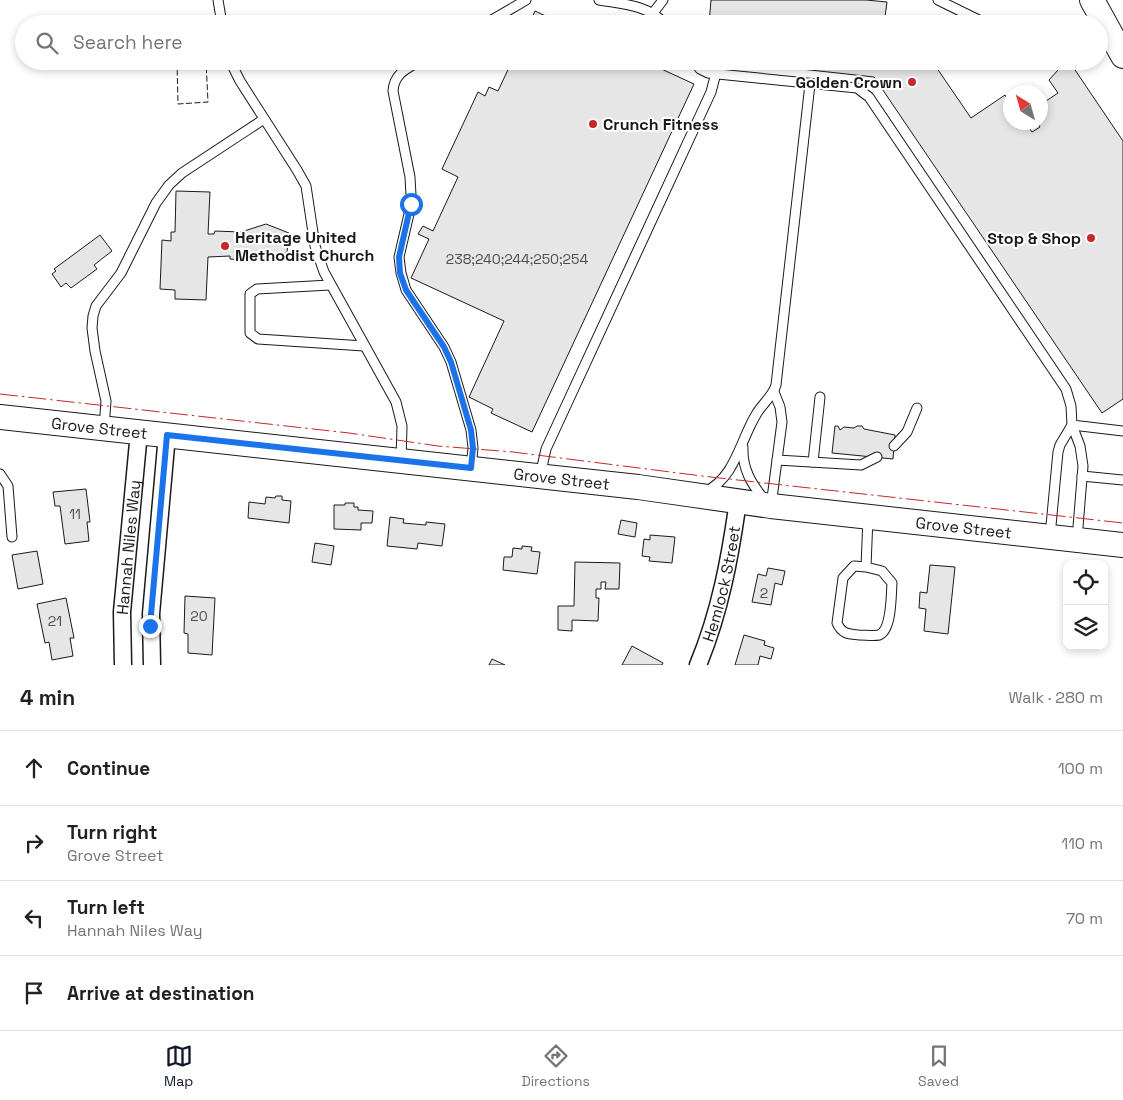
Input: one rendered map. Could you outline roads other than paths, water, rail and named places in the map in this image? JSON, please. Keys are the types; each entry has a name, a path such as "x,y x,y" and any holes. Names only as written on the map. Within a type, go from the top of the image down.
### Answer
{"main road":[{"path":"1092,0 1100,15"},
{"path":"1108,30 1123,56"},
{"name":"Grove Street","path":"0,417 401,460 771,506 1123,545"}],"street":[{"name":"Hannah Niles Way","path":"123,665 122,612 139,432"},
{"name":"Hannah Niles Way","path":"152,665 151,614 167,435"},
{"name":"Hemlock Street","path":"698,665 715,619 728,562 738,501"}],"lane":[{"path":"218,0 220,15"},
{"path":"500,15 526,0"},
{"path":"599,0 636,6 653,13 663,0"},
{"path":"938,0 969,15"},
{"path":"234,70 306,186 315,246 330,285 391,390 396,402 402,431 401,460"},
{"path":"405,70 399,74 393,91 410,177 411,195 410,214 400,250 399,265 406,290 444,347 451,362 471,430 473,448 471,468"},
{"path":"702,70 716,74 857,88 869,97 1066,389 1071,406 1072,425 1082,456 1077,540"},
{"path":"540,476 546,449 711,92 716,74"},
{"path":"698,496 720,482 730,468 757,412 774,392 778,378 810,84"},
{"path":"104,428 106,401 92,328 96,306 121,273 156,203 169,184 182,173 264,119"},
{"path":"330,285 256,289 250,294 250,332 258,339 364,346"},
{"path":"771,506 782,422 780,407 774,392"},
{"path":"812,462 820,397"},
{"path":"894,446 907,432 917,408"},
{"path":"1072,425 1123,431"},
{"path":"1050,537 1058,452 1072,425"},
{"path":"743,444 744,462 749,477 758,492 771,506"},
{"path":"777,460 861,465 877,457"},
{"path":"0,474 8,486 12,537"},
{"path":"1082,476 1123,480"},
{"path":"866,566 868,517"},
{"path":"854,566 866,566 882,571 892,583 888,626 884,632 878,635 847,634 840,630 837,623 843,578 854,566"}],"place":[{"name":"Golden Crown","path":"912,82"},
{"name":"Crunch Fitness","path":"593,124"},
{"name":"Stop & Shop","path":"1091,238"},
{"name":"Heritage United Methodist Church","path":"225,246"}]}
